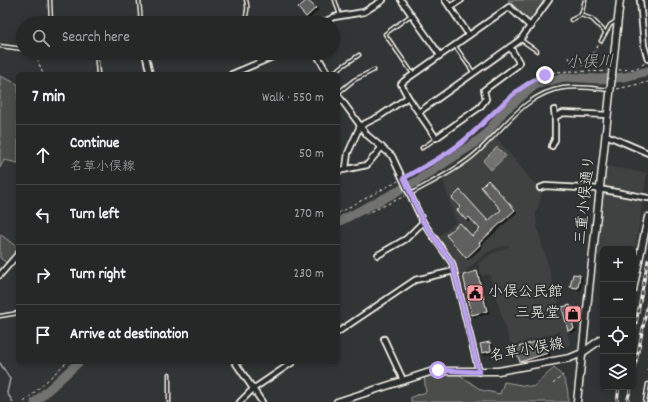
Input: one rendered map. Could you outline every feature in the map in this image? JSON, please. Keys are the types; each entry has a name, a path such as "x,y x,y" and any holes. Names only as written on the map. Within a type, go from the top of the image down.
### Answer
{"main road":[{"name":"三重小俣通り","path":"577,402 611,89 611,71 620,0"},
{"path":"635,282 648,218"},
{"name":"名草小俣線","path":"337,402 438,370 479,372 505,370 570,358 600,340"}],"street":[{"path":"340,16 364,12 383,0"},
{"path":"401,0 440,55"},
{"path":"445,0 469,35"},
{"path":"450,8 460,0"},
{"path":"419,112 520,40 531,27 549,0"},
{"path":"640,0 644,46 648,60"},
{"path":"510,47 519,62 518,65 484,90 486,99 480,107 436,138 401,84 509,7 531,27"},
{"path":"147,60 150,72"},
{"path":"236,72 267,60"},
{"path":"320,60 327,72"},
{"path":"340,97 360,126 372,140 392,156 423,222 452,263 479,372"},
{"path":"346,168 348,153 360,126 380,116 408,97"},
{"path":"552,146 555,140 554,110"},
{"path":"555,118 563,113 608,115"},
{"path":"606,135 648,152"},
{"path":"340,170 367,165 382,147"},
{"path":"540,188 545,186 599,189 648,198"},
{"path":"378,255 406,239 423,222"},
{"path":"0,275 16,256"},
{"path":"340,331 415,280 454,270"},
{"path":"384,339 403,380"},
{"path":"236,364 262,402"},
{"path":"240,402 253,389 286,364"}],"lane":[{"path":"50,0 51,16"},
{"path":"140,0 141,16"},
{"path":"246,0 249,8 246,16"},
{"path":"335,0 340,16"},
{"path":"581,15 585,0"},
{"path":"412,15 385,34 413,74"},
{"path":"571,20 581,15 592,19 605,32"},
{"path":"601,41 610,24 617,20"},
{"path":"520,40 536,51"},
{"path":"454,45 474,73"},
{"path":"0,46 16,48"},
{"path":"334,72 359,55"},
{"path":"97,60 98,72"},
{"path":"340,92 354,80 374,70"},
{"path":"409,193 455,169 474,155 516,114 546,93 563,88 611,89"},
{"path":"422,148 436,138"},
{"path":"0,316 16,313"},
{"path":"169,374 169,402"},
{"path":"645,402 648,384"}],"path":[{"path":"569,71 573,66 584,64 601,41"},
{"path":"569,58 573,66"},
{"path":"38,60 42,72"},
{"path":"340,212 404,179 446,154 462,142 523,86 545,75 569,71 611,71 635,69 648,60"},
{"path":"611,89 648,82"},
{"path":"366,214 409,193"},
{"path":"24,402 65,364"},
{"path":"553,384 563,375"}],"shaded area":[{"path":"508,0 545,0 530,21"},
{"path":"0,76 16,83 16,163 4,160 0,168"},
{"path":"496,137 533,182 543,190 536,213 537,227 571,345 564,347 559,331 511,346 489,274 482,276 478,263 493,253 509,247 509,245 499,247 486,253 460,276 455,261 438,237 456,222 443,179 475,157"},
{"path":"497,147 506,156 491,170 483,161"},
{"path":"605,166 647,173 636,246 600,246 600,256 596,255"},
{"path":"0,234 16,246 16,251 8,264 0,258"},
{"path":"554,368 558,371 566,383 568,402 411,402 411,397 426,392 424,376 457,373 481,390 500,394 504,382 533,387"}],"building":[{"path":"307,0 316,8 305,16 298,8"},
{"path":"488,180 515,210 479,243 480,245 466,258 446,235 460,223 472,236 480,229 469,217 466,220 457,210 460,207 452,198 460,190 488,221 501,210 481,187"},
{"name":"小俣公民館","path":"477,271 487,311 472,315 463,275"},
{"path":"573,274 580,275 578,288 570,287"},
{"path":"570,305 571,308 574,307 577,320 572,322 574,329 568,331 562,307"},
{"path":"543,339 548,353 520,362 515,348"},
{"path":"490,342 491,351 482,353 480,344"}],"waterway":[{"name":"小俣川","path":"340,221 414,183 472,145 485,135 504,111 535,85 564,77 599,79 625,77 648,71"},
{"path":"0,363 10,379 7,393 13,402"},
{"name":"小俣川","path":"35,402 77,364"}],"railway":[{"path":"636,323 648,260"},
{"path":"636,362 648,303"},
{"path":"617,402 619,390"},
{"path":"627,402 630,390"}],"place":[{"name":"小俣公民館","path":"475,293"},
{"name":"三晃堂","path":"573,314"}],"route":[{"path":"438,370 479,372 452,263 423,222 409,194 404,178 446,154 462,142 523,86 545,75"}]}
